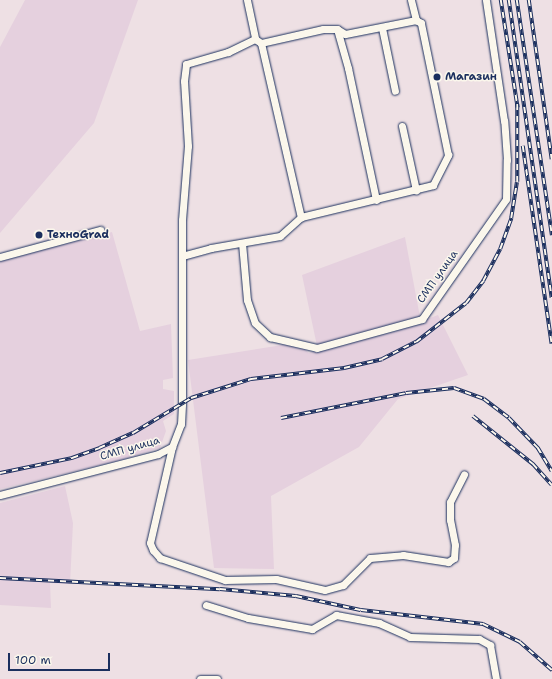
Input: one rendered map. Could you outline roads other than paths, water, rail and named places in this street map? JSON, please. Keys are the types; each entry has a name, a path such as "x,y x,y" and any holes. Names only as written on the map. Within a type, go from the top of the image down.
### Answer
{"street":[{"path":"246,0 258,41 301,217"},
{"path":"182,256 280,236 301,217 433,185 448,154 427,47 421,23 416,20 410,0"},
{"name":"СМП улица","path":"242,243 247,300 254,323 270,337 317,348 422,319 506,199 507,160 504,121 486,0"},
{"name":"СМП улица","path":"0,495 158,454 172,447 181,424 182,411 182,192 188,146 184,81 186,64 228,52 258,41 323,29 337,29 345,34 382,28 416,20"},
{"path":"382,28 396,91"},
{"path":"337,29 348,68 376,200"},
{"path":"402,126 416,190"},
{"path":"0,257 100,230"},
{"path":"172,447 150,543 153,550 166,560 225,580 276,578 325,590 343,585 370,558 403,555 448,562 454,558 455,545 450,502 464,474"},
{"path":"206,605 248,618 312,628 336,615 379,623 410,637 479,639 490,646 496,679"},
{"path":"200,679 217,679"}],"railway":[{"path":"501,0 518,108"},
{"path":"509,0 552,298"},
{"path":"517,0 552,235"},
{"path":"529,0 552,159"},
{"path":"0,473 72,458 99,448 133,433 191,398 251,379 344,368 382,359 416,342 466,303 483,281 500,249 511,218 517,182 517,104"},
{"path":"523,146 552,344"},
{"path":"281,418 406,393 454,388 484,399 509,418 538,448 552,471"},
{"path":"473,416 533,464 552,485"},
{"path":"0,578 220,589 296,596 361,610 483,624 520,642 552,670"}],"place":[{"name":"Магазин","path":"437,77"},
{"name":"ТехноGrad","path":"39,235"}]}
